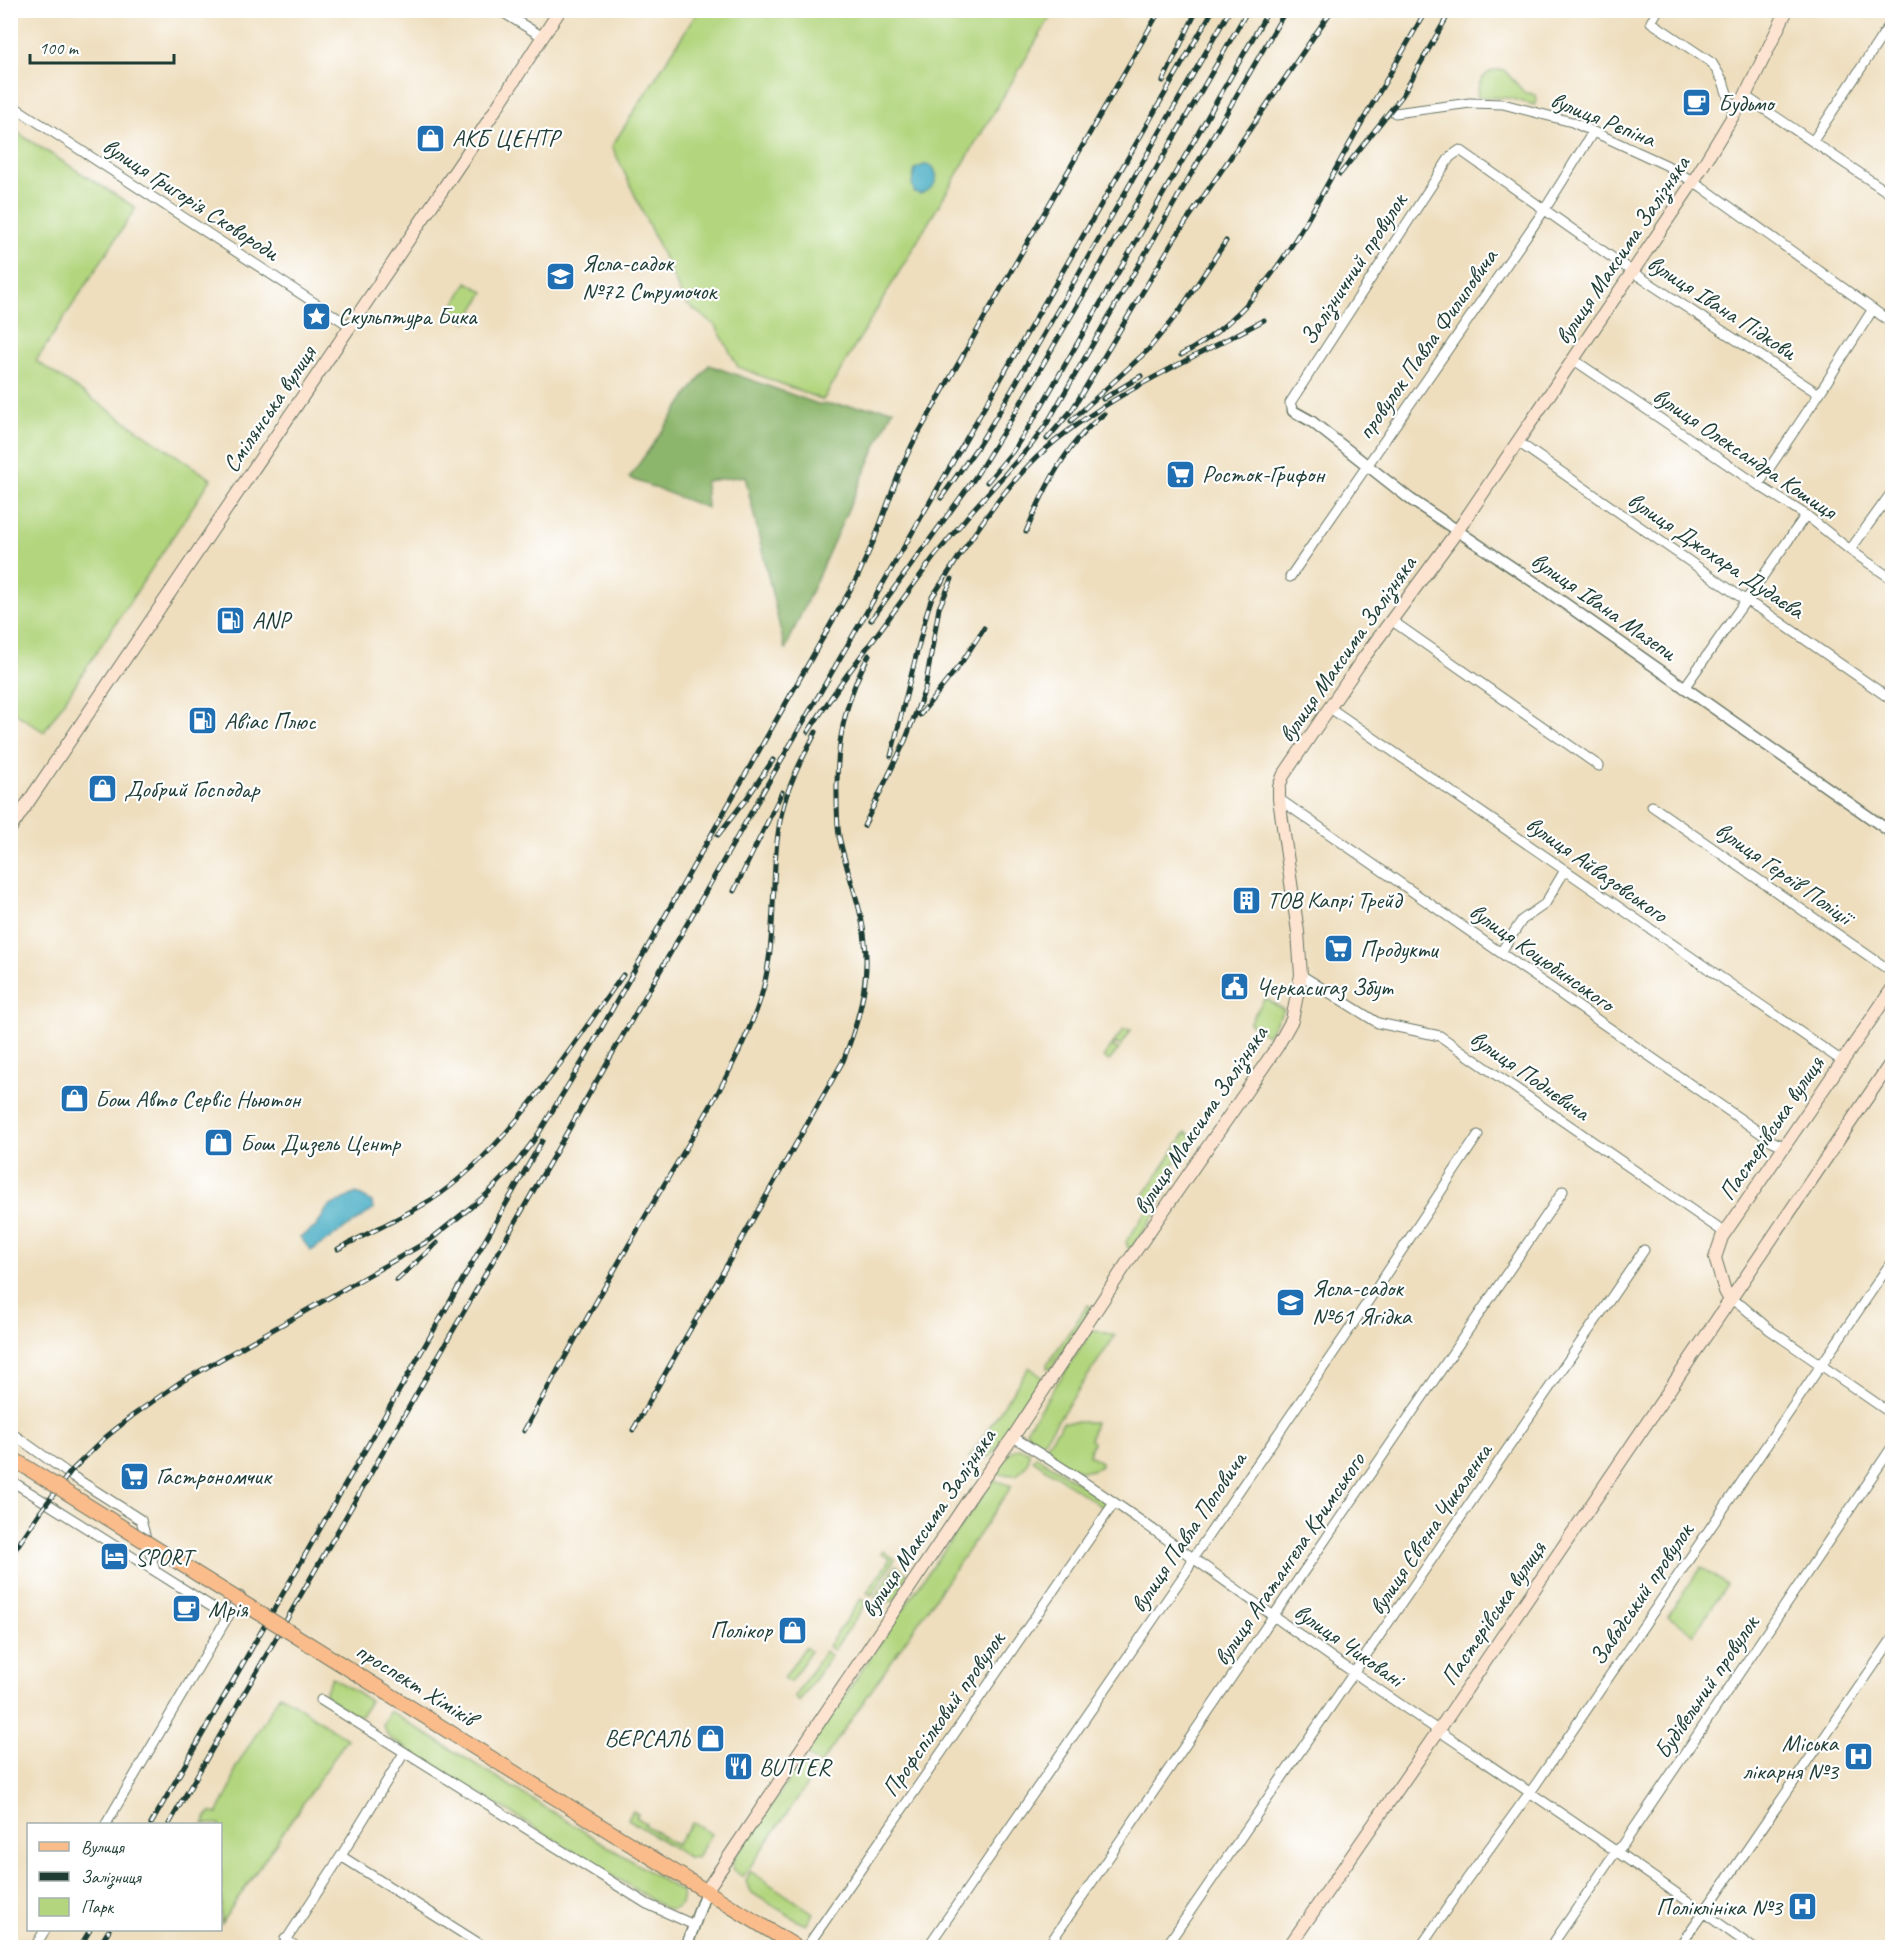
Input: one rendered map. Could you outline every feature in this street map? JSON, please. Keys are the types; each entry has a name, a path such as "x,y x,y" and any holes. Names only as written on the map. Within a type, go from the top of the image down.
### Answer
{"main road":[{"name":"Смілянська вулиця","path":"10,829 350,326 560,10"},
{"name":"вулиця Максима Залізняка","path":"706,1891 968,1500 1013,1437 1125,1266 1277,1047 1293,1020 1300,975 1298,932 1279,799 1283,776 1391,620 1458,530 1694,182 1745,96 1787,10"},
{"name":"Пастерівська вулиця","path":"1730,1300 1725,1292 1715,1258 1725,1233 1893,989"},
{"name":"Пастерівська вулиця","path":"1288,1947 1439,1730 1893,1061"},
{"name":"проспект Хіміків","path":"10,1457 798,1947"}],"street":[{"path":"499,10 543,37"},
{"path":"1658,10 1652,22 1712,63 1723,81 1734,115"},
{"path":"1813,141 1893,21"},
{"path":"1745,96 1893,195"},
{"name":"вулиця Рєпіна","path":"1395,113 1470,103 1503,104 1572,122 1666,165 1694,182 1893,323"},
{"name":"вулиця Григорія Сковороди","path":"10,104 350,326"},
{"name":"провулок Павла Филиповича","path":"1290,577 1366,464 1545,209 1593,132"},
{"name":"вулиця Івана Підкови","path":"1457,151 1463,150 1634,273 1819,394"},
{"name":"Залізничний провулок","path":"1293,411 1290,403 1450,157 1457,151"},
{"path":"1758,485 1873,309"},
{"name":"вулиця Олександра Кошиця","path":"1574,360 1806,515 1850,550 1893,579"},
{"name":"вулиця Івана Мазепи","path":"1293,411 1311,421 1410,499 1458,530 1893,833"},
{"name":"вулиця Джохара Дудаєва","path":"1518,442 1893,700"},
{"path":"1850,550 1893,492"},
{"path":"1684,688 1806,515"},
{"path":"1391,620 1599,766"},
{"name":"вулиця Айвазовського","path":"1330,708 1842,1061"},
{"name":"вулиця Коцюбинського","path":"1279,799 1772,1141 1783,1146"},
{"name":"вулиця Героїв Поліції","path":"1653,806 1893,972"},
{"path":"1501,952 1522,920 1545,904 1565,870"},
{"name":"вулиця Поднєвича","path":"1300,975 1378,1023 1440,1036 1725,1233"},
{"name":"вулиця Павла Поповича","path":"927,1947 1188,1569 1193,1558 1354,1323 1478,1135"},
{"name":"вулиця Агатангела Кримського","path":"1047,1947 1563,1191"},
{"name":"вулиця Євгена Чикаленка","path":"1165,1947 1644,1250"},
{"name":"Заводський провулок","path":"1420,1947 1893,1261"},
{"path":"1730,1300 1741,1305 1770,1330 1893,1414"},
{"path":"10,1432 69,1474 141,1520 155,1571"},
{"name":"вулиця Чиковані","path":"1013,1437 1114,1503 1354,1673 1753,1947"},
{"name":"Будівельний провулок","path":"1550,1947 1616,1851 1623,1845 1893,1447"},
{"path":"10,1480 228,1617"},
{"name":"Профспілковий провулок","path":"806,1947 1114,1503"},
{"path":"107,1823 240,1596 146,1537"},
{"path":"201,1600 211,1578"},
{"path":"1678,1947 1893,1639"},
{"path":"321,1700 646,1904 694,1925"},
{"path":"298,1947 283,1943 341,1856 404,1753"},
{"path":"341,1856 486,1947"},
{"name":"вулиця Максима Залізняка","path":"686,1947 706,1891"},
{"path":"34,1947 44,1931"}],"green space":[{"path":"698,11 1054,11 823,400 738,367 716,326 685,303 612,146"},
{"path":"1494,70 1504,70 1525,93 1536,96 1535,105 1509,98 1477,97 1481,80"},
{"path":"10,128 136,208 36,361 211,479 44,732 11,710"},
{"path":"467,282 484,292 467,322 450,312"},
{"path":"709,365 818,404 893,409 785,650 745,476 705,481 707,508 629,478"},
{"path":"1265,998 1284,1010 1267,1035 1249,1023"},
{"path":"1124,1029 1131,1030 1121,1046 1115,1043 1113,1047 1119,1049 1109,1061 1103,1057"},
{"path":"1186,1132 1196,1139 1180,1163 1176,1161 1167,1175 1173,1181 1159,1202 1156,1214 1131,1248 1128,1248 1126,1242 1152,1203 1144,1195"},
{"path":"1088,1305 1092,1307 1051,1368 1047,1368 1047,1364"},
{"path":"1096,1330 1115,1336 1039,1448 1030,1441 1026,1430 1092,1331"},
{"path":"1029,1367 1042,1377 1041,1383 991,1456 973,1460 969,1458"},
{"path":"1063,1422 1095,1422 1089,1455 1101,1462 1101,1466 1085,1471 1070,1468 1043,1450"},
{"path":"1019,1448 1029,1451 1028,1461 1022,1470 1017,1475 997,1474 1008,1454"},
{"path":"1036,1456 1106,1501 1105,1509 1033,1460"},
{"path":"994,1480 1012,1486 820,1765 805,1754 929,1571"},
{"path":"883,1551 895,1559 872,1595 867,1593 890,1559 881,1553"},
{"path":"896,1565 907,1574 893,1601 883,1602 875,1598"},
{"path":"1701,1567 1727,1585 1694,1634 1668,1616"},
{"path":"861,1599 867,1602 834,1650 828,1646"},
{"path":"805,1647 811,1651 790,1682 784,1678"},
{"path":"825,1651 831,1655 799,1702 795,1698 796,1694"},
{"path":"332,1677 370,1701 362,1714 356,1716 327,1697 325,1693"},
{"path":"280,1694 347,1739 222,1922 222,1823 204,1823 210,1812 217,1814 231,1787 235,1769"},
{"path":"389,1711 682,1892 680,1905 668,1910 389,1738 383,1726"},
{"path":"802,1761 817,1770 743,1877 732,1869 734,1859"},
{"path":"633,1811 638,1814 636,1817 646,1823 645,1825 676,1845 693,1822 711,1834 697,1858 688,1857 628,1819"},
{"path":"750,1871 813,1913 807,1924 803,1924 752,1893 746,1882"}],"water":[{"path":"924,165 932,166 936,179 933,186 920,194 914,192 912,183 915,169"},
{"path":"356,1193 372,1202 373,1210 311,1251 300,1237 316,1227 328,1207"}],"railway":[{"path":"10,1557 71,1471 106,1437 132,1416 179,1383 430,1240 486,1195 515,1165 537,1136 584,1059 858,576 913,443 1160,10"},
{"path":"1163,81 1197,10"},
{"path":"170,1823 1213,10"},
{"path":"941,498 998,414 1230,10"},
{"path":"871,620 974,479 1012,418 1248,10"},
{"path":"987,482 1013,451 1035,417 1269,10"},
{"path":"808,732 841,683 934,557 1046,425 1286,10"},
{"path":"1047,439 1072,410 1175,238 1332,10"},
{"path":"1181,355 1211,337 1236,315 1280,263 1316,205 1426,10"},
{"path":"1340,174 1402,96 1451,10"},
{"path":"1071,421 1148,350 1178,313 1226,241"},
{"path":"891,756 932,597 978,529 1015,480 1053,443 1080,422 1140,385 1264,320"},
{"path":"1103,399 1141,376"},
{"path":"1026,532 1040,500 1067,453 1090,426 1104,414"},
{"path":"864,826 905,741 925,689 939,608 952,579"},
{"path":"920,715 962,662 984,628"},
{"path":"633,1430 843,1061 853,1033 862,1003 866,957 861,915 839,836 837,777 840,741 848,705 869,655"},
{"path":"524,1431 619,1261 709,1109 747,1035 764,986 769,962 775,864 781,816 791,783 816,732"},
{"path":"718,835 773,760"},
{"path":"734,891 782,792"},
{"path":"338,1249 431,1200 459,1179 486,1154 559,1066 623,975"},
{"path":"152,1823 542,1141"},
{"path":"397,1280 437,1243"},
{"path":"79,1948 89,1931"},
{"path":"98,1948 108,1931"}],"place":[{"name":"Будьмо","path":"1697,103"},
{"name":"АКБ ЦЕНТР","path":"431,138"},
{"name":"Ясла-садок №72 Струмочок","path":"561,277"},
{"name":"Cкульптура Бика","path":"317,316"},
{"name":"Росток-Грифон","path":"1181,474"},
{"name":"ANP","path":"231,620"},
{"name":"Авіас Плюс","path":"203,721"},
{"name":"Добрий Господар","path":"103,789"},
{"name":"ТОВ Капрі Трейд","path":"1246,900"},
{"name":"Продукти","path":"1339,949"},
{"name":"Черкасигаз Збут","path":"1235,987"},
{"name":"Бош Авто Сервіс Ньютон","path":"74,1099"},
{"name":"Бош Дизель Центр","path":"219,1143"},
{"name":"Ясла-садок №61 Ягідка","path":"1291,1302"},
{"name":"Гастрономчик","path":"135,1476"},
{"name":"SPORT","path":"114,1557"},
{"name":"Мрія","path":"187,1609"},
{"name":"Полікор","path":"793,1630"},
{"name":"ВЕРСАЛЬ","path":"711,1738"},
{"name":"Міська лікарня №3","path":"1859,1757"},
{"name":"BUTTER","path":"738,1767"},
{"name":"Поліклініка №3","path":"1803,1907"}]}
